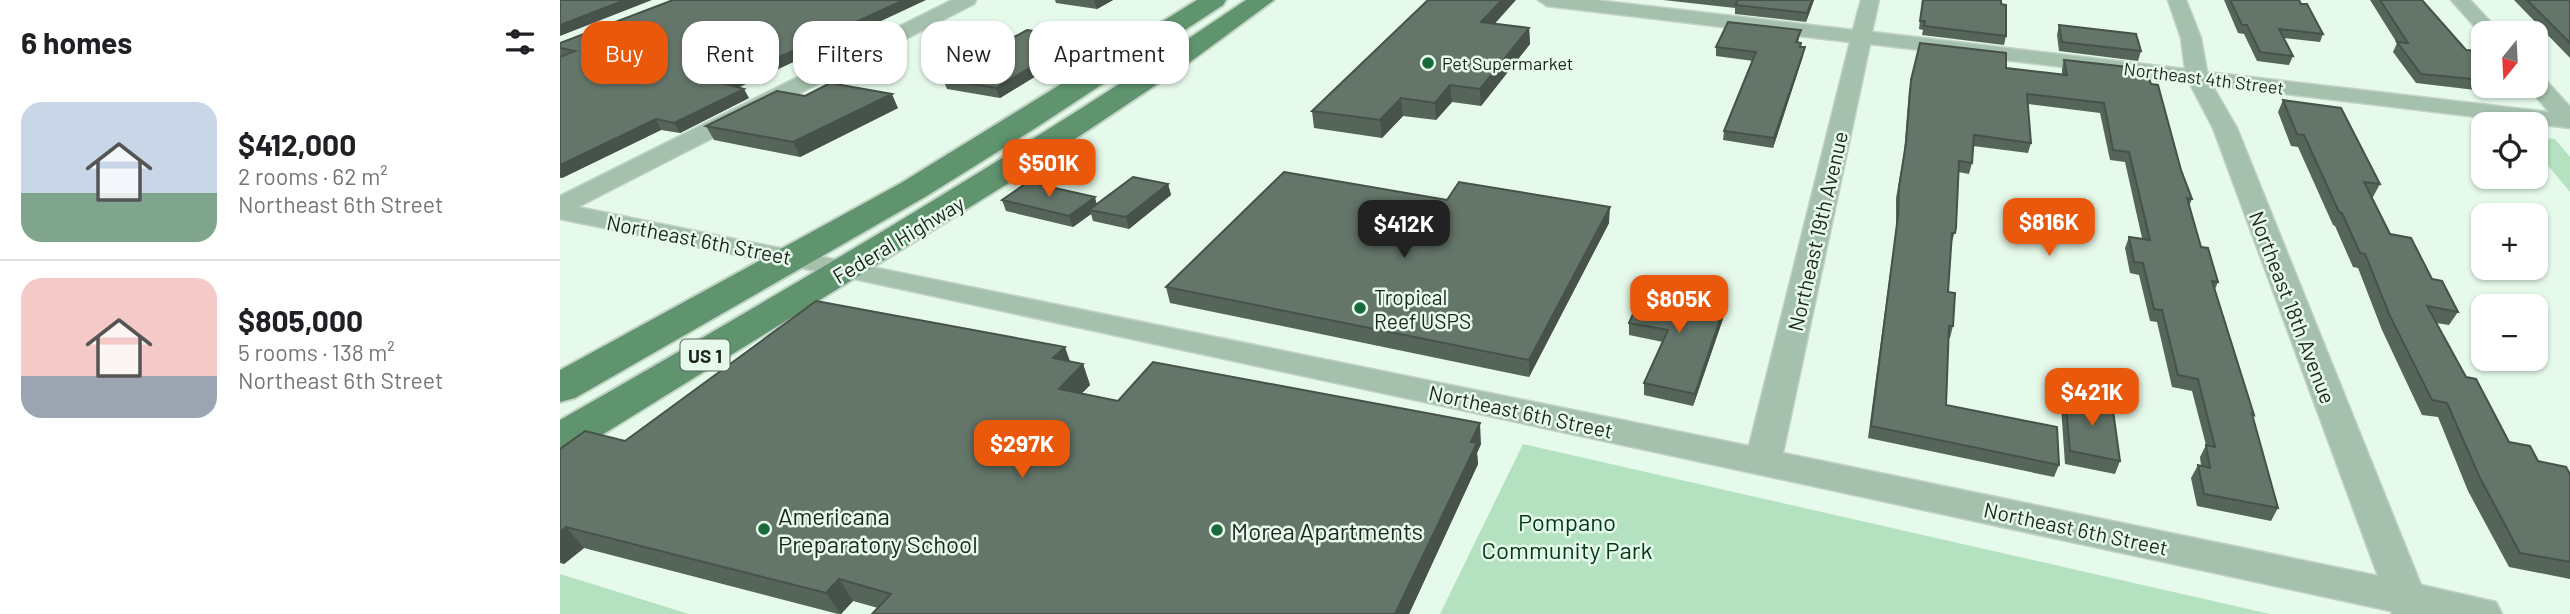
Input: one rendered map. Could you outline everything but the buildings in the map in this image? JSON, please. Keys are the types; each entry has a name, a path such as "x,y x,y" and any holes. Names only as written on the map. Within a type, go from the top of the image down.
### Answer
{"main road":[{"name":"Federal Highway","path":"560,388 797,258 1003,136 1214,0"},
{"name":"Federal Highway","path":"560,440 850,269 1112,105 1262,0"}],"street":[{"path":"560,208 967,0"},
{"name":"Northeast 4th Street","path":"1554,0 2570,121"},
{"name":"Northeast 19th Avenue","path":"1763,462 1870,0"},
{"name":"Northeast 18th Avenue","path":"2177,0 2190,38 2197,78 2225,128 2409,606"},
{"path":"2460,0 2480,21"},
{"path":"2548,96 2570,121"},
{"name":"Northeast 6th Street","path":"560,208 1763,462 2409,606 2482,614"}],"green space":[{"path":"2548,138 2555,139 2570,157 2570,192 2548,165"},
{"name":"Pompano Community Park","path":"1523,444 2270,614 1440,614"},
{"path":"560,574 689,614 560,614"}],"place":[{"name":"Pet Supermarket","path":"1428,63"},
{"name":"Tropical Reef USPS","path":"1360,308"},
{"name":"Americana Preparatory School","path":"764,529"},
{"name":"Morea Apartments","path":"1217,530"}]}
